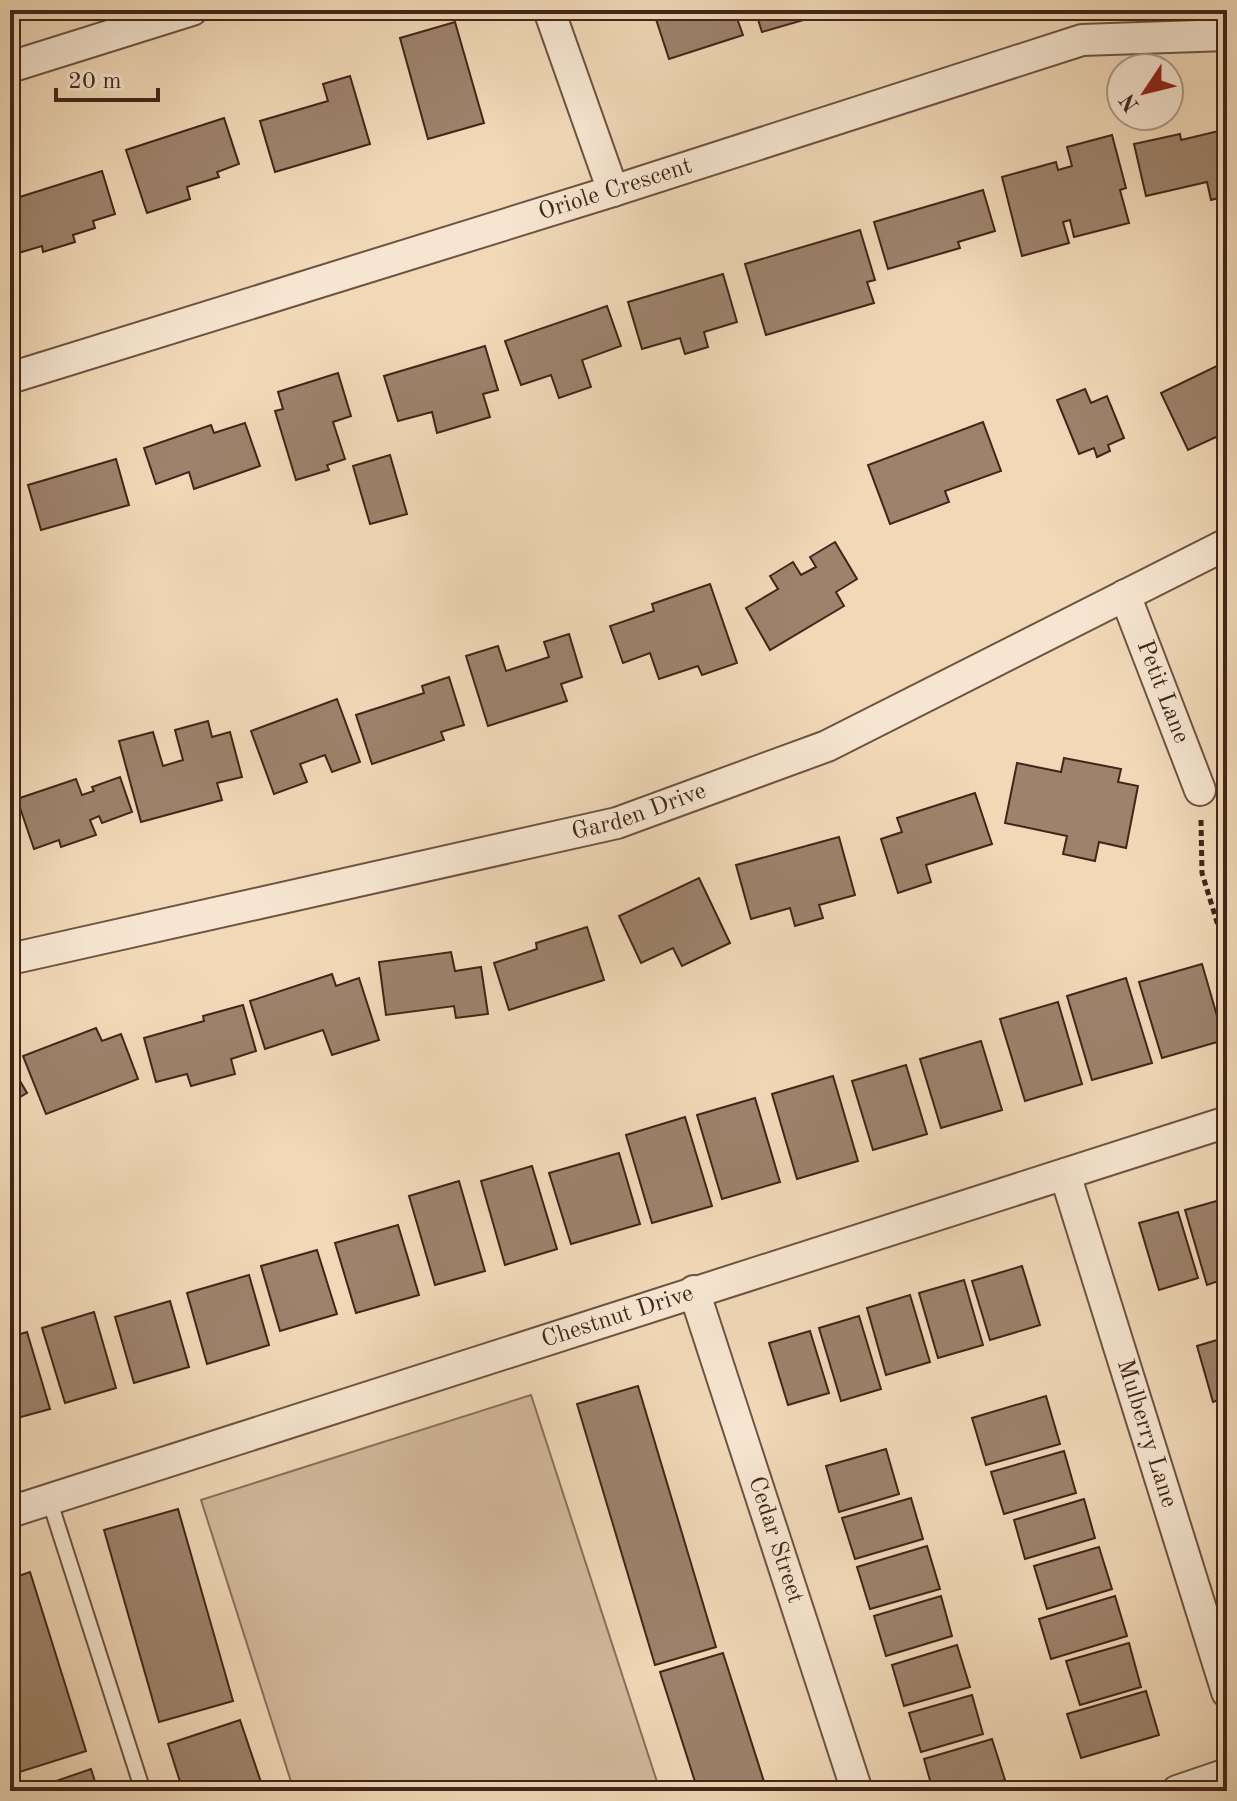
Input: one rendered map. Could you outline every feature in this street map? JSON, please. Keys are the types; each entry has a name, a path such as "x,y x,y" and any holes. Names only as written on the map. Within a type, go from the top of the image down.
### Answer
{"street":[{"path":"10,67 192,10"},
{"path":"549,10 613,191"},
{"name":"Oriole Crescent","path":"10,378 613,191 1082,40 1227,35"},
{"name":"Garden Drive","path":"10,959 617,823 827,746 1227,544"},
{"name":"Petit Lane","path":"1125,595 1200,790"},
{"name":"Chestnut Drive","path":"10,1512 1227,1122"},
{"name":"Mulberry Lane","path":"1065,1174 1227,1692"},
{"name":"Cedar Street","path":"694,1291 857,1791"},
{"path":"1177,1791 1227,1774"}],"lane":[{"path":"49,1499 143,1791"}],"path":[{"path":"1200,790 1202,873 1227,955"}],"shaded area":[{"path":"531,1395 660,1791 294,1791 201,1500"}],"building":[{"path":"653,10 734,10 743,35 669,59"},
{"path":"755,10 838,10 762,32"},
{"path":"455,22 484,123 428,139 400,38"},
{"path":"350,76 370,144 275,172 260,121 328,101 323,84"},
{"path":"224,118 239,164 217,172 219,177 187,187 190,199 147,213 126,150"},
{"path":"1227,129 1227,196 1211,200 1207,182 1146,196 1134,144 1180,134 1181,140"},
{"path":"1112,135 1126,188 1120,190 1129,223 1074,237 1070,220 1063,222 1069,243 1022,256 1002,177 1056,162 1058,170 1072,166 1067,147"},
{"path":"102,171 115,214 93,221 95,228 73,235 75,242 43,252 42,246 15,254 10,237 10,200"},
{"path":"983,190 995,231 958,242 960,248 888,269 874,222"},
{"path":"860,230 875,280 867,282 874,303 766,335 745,264"},
{"path":"723,274 737,322 704,332 708,347 685,354 680,338 642,349 628,302"},
{"path":"607,306 621,346 582,360 591,387 559,398 551,375 521,385 505,341"},
{"path":"485,346 498,390 483,394 490,417 437,433 432,412 398,421 384,376"},
{"path":"1227,361 1227,417 1221,420 1227,432 1188,450 1161,393"},
{"path":"338,373 351,416 333,422 345,459 327,465 329,470 296,480 275,411 283,409 278,392"},
{"path":"1085,389 1091,403 1107,396 1124,438 1108,445 1110,451 1097,457 1094,448 1079,454 1057,400"},
{"path":"983,422 1001,471 945,491 949,502 890,524 868,465"},
{"path":"245,423 260,466 194,489 189,472 156,484 144,448 211,425 214,433"},
{"path":"390,455 407,514 370,524 353,466"},
{"path":"116,459 129,505 41,530 28,485"},
{"path":"835,542 857,579 836,592 844,606 770,650 746,608 778,589 770,576 793,562 801,575 816,567 810,557"},
{"path":"710,584 737,663 702,675 698,666 659,679 650,653 623,663 610,626 654,611 652,604"},
{"path":"569,634 582,677 561,684 567,701 488,726 466,656 498,646 506,671 549,657 544,642"},
{"path":"449,677 464,725 441,732 444,740 372,764 356,715 424,693 422,686"},
{"path":"337,699 360,762 332,772 325,755 300,764 307,782 274,794 251,731"},
{"path":"208,721 212,737 230,732 242,777 217,783 222,800 141,822 119,741 153,732 163,766 183,760 175,730"},
{"path":"1064,758 1121,769 1118,782 1138,786 1126,848 1099,842 1095,861 1063,854 1067,836 1005,823 1017,763 1061,772"},
{"path":"120,777 132,812 102,823 99,816 90,820 96,835 61,847 59,840 34,849 17,799 76,779 82,795 94,791 92,787"},
{"path":"975,793 992,844 926,865 931,882 898,893 881,839 902,832 897,818"},
{"path":"839,837 855,895 819,905 823,918 795,926 790,908 751,919 736,865"},
{"path":"699,878 730,943 682,966 673,948 641,963 619,916"},
{"path":"587,927 604,980 509,1010 494,963 537,949 536,943"},
{"path":"451,952 455,971 481,967 488,1014 456,1018 454,1006 386,1015 379,962"},
{"path":"1202,964 1224,1040 1162,1058 1139,982"},
{"path":"332,974 336,986 359,978 379,1040 332,1055 323,1030 265,1049 250,1001"},
{"path":"1126,978 1152,1063 1092,1080 1067,996"},
{"path":"1058,1002 1082,1084 1025,1101 1000,1019"},
{"path":"243,1005 256,1051 231,1059 235,1074 191,1086 187,1074 156,1082 144,1038 204,1021 203,1016"},
{"path":"96,1028 102,1041 121,1034 138,1079 46,1114 23,1056"},
{"path":"981,1041 1002,1110 941,1128 920,1059"},
{"path":"10,1064 27,1093 10,1103"},
{"path":"906,1065 927,1134 873,1150 852,1081"},
{"path":"833,1076 858,1161 797,1179 772,1094"},
{"path":"755,1098 780,1182 722,1199 697,1115"},
{"path":"685,1117 712,1206 652,1223 626,1135"},
{"path":"619,1153 640,1224 571,1244 549,1173"},
{"path":"532,1166 557,1249 505,1265 481,1181"},
{"path":"459,1181 485,1271 435,1285 409,1196"},
{"path":"1227,1198 1227,1278 1207,1285 1185,1210"},
{"path":"1178,1212 1198,1278 1159,1290 1139,1223"},
{"path":"398,1225 419,1295 356,1313 335,1243"},
{"path":"317,1250 337,1314 280,1331 261,1266"},
{"path":"1022,1266 1040,1325 990,1340 972,1281"},
{"path":"249,1275 269,1345 207,1364 187,1293"},
{"path":"964,1280 983,1345 938,1358 919,1293"},
{"path":"910,1295 930,1362 886,1375 867,1308"},
{"path":"170,1301 189,1367 134,1383 115,1317"},
{"path":"94,1312 116,1388 65,1403 42,1328"},
{"path":"859,1316 881,1389 841,1401 819,1328"},
{"path":"810,1331 829,1393 788,1405 769,1343"},
{"path":"27,1332 50,1409 10,1420 10,1337"},
{"path":"1227,1337 1227,1397 1213,1402 1197,1346"},
{"path":"638,1386 716,1647 655,1665 577,1404"},
{"path":"1046,1396 1060,1444 986,1465 972,1418"},
{"path":"1227,1411 1227,1450 1217,1414"},
{"path":"886,1449 899,1494 839,1512 826,1466"},
{"path":"1064,1451 1076,1493 1004,1514 991,1472"},
{"path":"911,1498 923,1539 855,1559 842,1518"},
{"path":"1084,1499 1095,1538 1025,1559 1014,1520"},
{"path":"178,1509 233,1701 159,1722 104,1530"},
{"path":"927,1546 940,1589 870,1609 857,1567"},
{"path":"1099,1547 1112,1589 1047,1609 1034,1566"},
{"path":"30,1572 86,1751 10,1775 10,1579"},
{"path":"941,1596 952,1636 886,1656 874,1616"},
{"path":"1115,1596 1127,1636 1051,1659 1039,1619"},
{"path":"1129,1643 1141,1687 1080,1705 1066,1661"},
{"path":"957,1645 970,1687 904,1706 892,1665"},
{"path":"723,1653 767,1791 698,1791 660,1672"},
{"path":"1146,1691 1159,1735 1081,1758 1067,1714"},
{"path":"972,1695 983,1734 921,1752 909,1713"},
{"path":"240,1720 264,1791 183,1791 168,1744"},
{"path":"992,1739 1005,1780 968,1791 933,1791 924,1759"},
{"path":"91,1769 98,1791 27,1791"}]}
